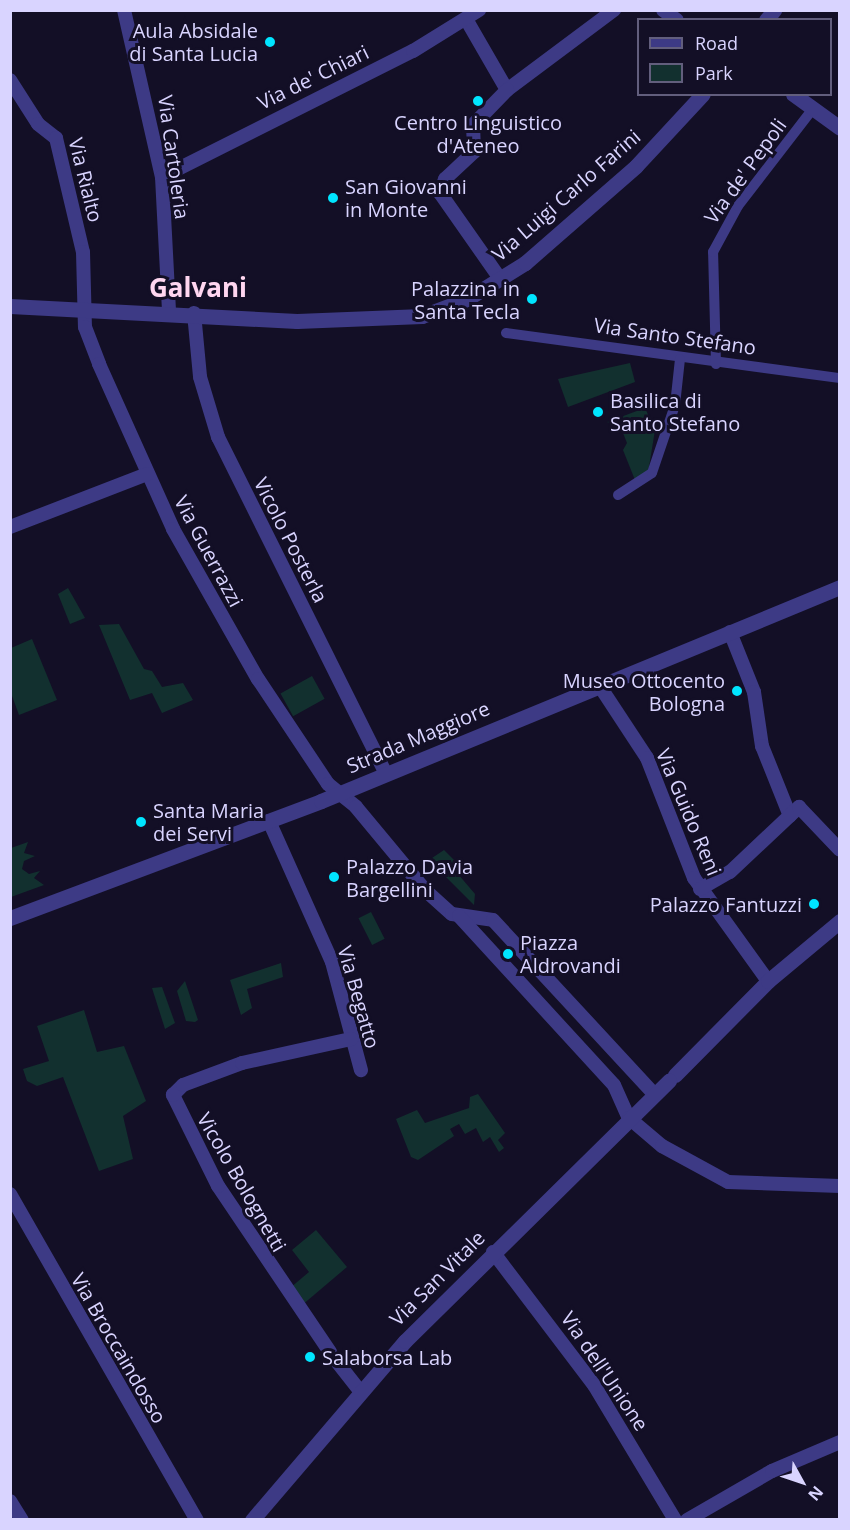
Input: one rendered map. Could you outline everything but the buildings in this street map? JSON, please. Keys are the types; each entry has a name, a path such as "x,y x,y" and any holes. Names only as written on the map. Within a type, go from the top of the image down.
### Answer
{"street":[{"name":"Via Cartoleria","path":"124,10 162,177 169,311"},
{"name":"Via de' Chiari","path":"162,177 466,19 479,10"},
{"path":"501,280 440,193 445,178 474,152 472,130 477,120 507,90 614,10"},
{"path":"466,19 507,90"},
{"name":"Via Rialto","path":"10,80 38,124 56,138 83,252 85,307"},
{"name":"Via Luigi Carlo Farini","path":"194,313 297,321 409,318 467,299 501,280 608,192 701,96"},
{"path":"795,96 840,128"},
{"name":"Via de' Pepoli","path":"716,364 713,252 738,206 812,110"},
{"path":"10,306 85,307 194,313"},
{"name":"Via Guerrazzi","path":"85,307 93,350 147,474 244,656 339,794"},
{"name":"Vicolo Posterla","path":"194,313 200,377 218,437 386,774"},
{"name":"Via Santo Stefano","path":"506,333 716,364 840,378"},
{"path":"618,495 652,473 661,433 675,405 680,359"},
{"path":"10,527 147,474"},
{"name":"Strada Maggiore","path":"10,918 339,794 840,587"},
{"path":"730,632 755,699 762,746 789,816"},
{"name":"Via Guido Reni","path":"599,685 647,758 700,889 768,981"},
{"path":"339,794 425,890 459,916 529,987 577,1046 614,1085 629,1118 662,1146 728,1182 840,1186"},
{"path":"700,889 730,872 789,816 805,808 840,850"},
{"name":"Via Begatto","path":"269,821 332,962 360,1070"},
{"path":"459,916 493,920 654,1094"},
{"name":"Via San Vitale","path":"252,1520 360,1391 493,1252 768,981 840,921"},
{"path":"577,1046 594,1030"},
{"name":"Vicolo Bolognetti","path":"351,1039 242,1063 180,1087 173,1095 206,1166 332,1355 360,1391"},
{"name":"Via Broccaindosso","path":"10,1194 197,1520"},
{"name":"Via dell'Unione","path":"493,1252 594,1385 675,1520"},
{"path":"687,1520 814,1452 840,1442"},
{"path":"10,1501 22,1520"}],"green space":[{"path":"630,363 635,382 568,407 558,379"},
{"path":"645,408 655,430 648,473 635,480 623,450 627,443 621,428 607,422"},
{"path":"68,588 85,618 70,624 58,594"},
{"path":"119,624 144,669 152,671 162,687 183,683 193,700 162,713 152,693 130,700 99,625"},
{"path":"32,639 57,700 19,715 11,693 11,648"},
{"path":"312,676 325,699 293,716 281,693"},
{"path":"28,842 24,853 35,856 24,861 22,869 29,874 40,871 34,878 44,885 11,897 11,848"},
{"path":"444,850 463,869 458,874 475,894 474,905 429,860"},
{"path":"371,912 385,939 372,945 359,918"},
{"path":"281,963 283,977 247,989 252,1008 241,1015 230,980"},
{"path":"185,981 198,1020 195,1022 186,1021 177,991"},
{"path":"162,987 175,1023 165,1029 152,988"},
{"path":"84,1010 97,1052 124,1046 146,1101 123,1116 133,1159 99,1171 63,1077 37,1086 27,1081 23,1069 49,1061 37,1026"},
{"path":"478,1094 505,1133 498,1140 504,1148 499,1152 490,1137 483,1142 476,1128 465,1134 459,1124 450,1129 454,1136 418,1160 411,1157 396,1119 417,1110 425,1123 469,1108 470,1097"},
{"path":"316,1230 347,1267 301,1306 290,1288 309,1272 292,1250"}],"place":[{"name":"Aula Absidale di Santa Lucia","path":"270,42"},
{"name":"Centro Linguistico d'Ateneo","path":"478,101"},
{"name":"San Giovanni in Monte","path":"333,198"},
{"name":"Palazzina in Santa Tecla","path":"532,299"},
{"name":"Basilica di Santo Stefano","path":"598,412"},
{"name":"Museo Ottocento Bologna","path":"737,691"},
{"name":"Santa Maria dei Servi","path":"141,822"},
{"name":"Palazzo Davia Bargellini","path":"334,877"},
{"name":"Palazzo Fantuzzi","path":"814,904"},
{"name":"Piazza Aldrovandi","path":"508,954"},
{"name":"Salaborsa Lab","path":"310,1357"}],"district":[{"name":"Galvani","path":"198,288"}]}
